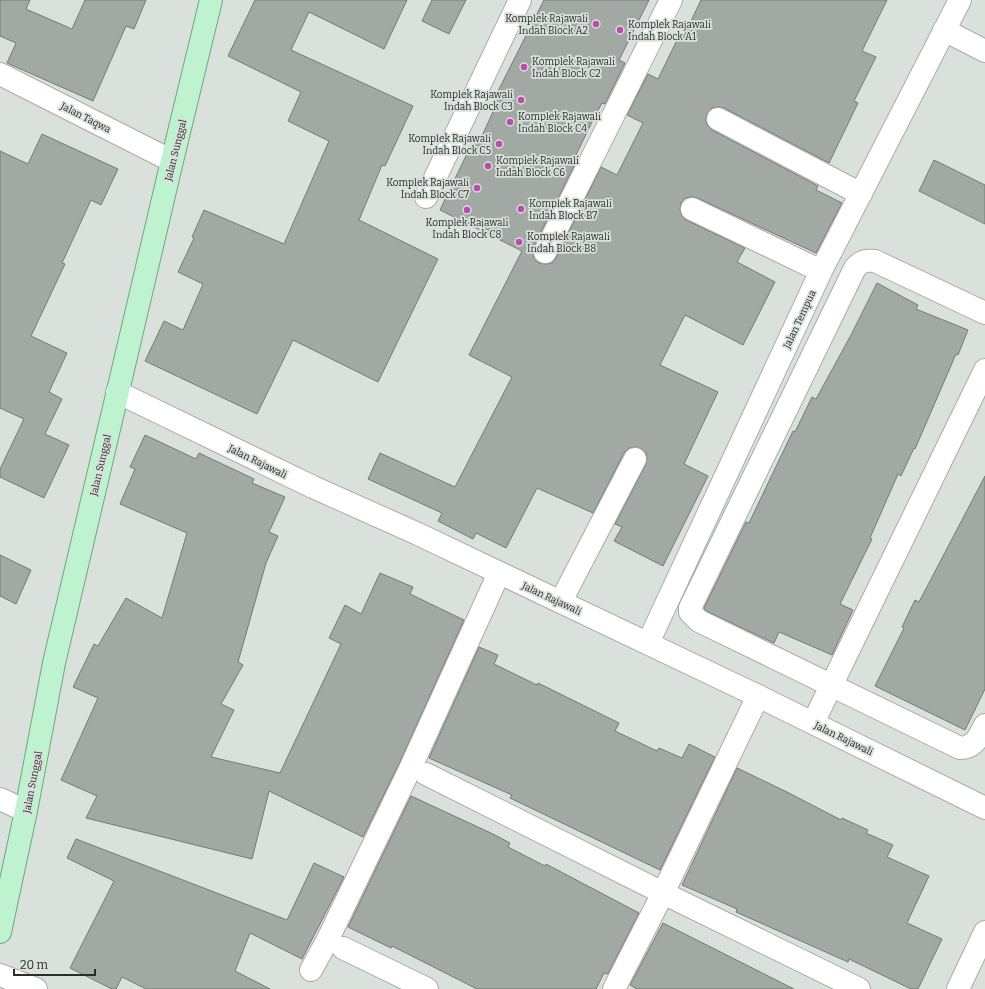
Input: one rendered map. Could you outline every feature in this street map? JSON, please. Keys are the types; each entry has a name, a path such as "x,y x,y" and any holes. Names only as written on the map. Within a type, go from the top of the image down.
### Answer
{"main road":[{"name":"Jalan Sunggal","path":"0,932 26,811 54,663 211,0"}],"street":[{"path":"426,197 520,0"},
{"path":"545,252 671,0"},
{"name":"Jalan Tempua","path":"648,643 822,271 960,0"},
{"path":"944,30 985,52"},
{"name":"Jalan Taqwa","path":"0,74 172,161"},
{"path":"718,119 860,194"},
{"path":"692,209 822,271"},
{"path":"985,313 875,262 869,260 859,263 855,268 691,603 690,612 699,621 960,748 970,747 975,743 985,725"},
{"path":"813,723 833,685 985,370"},
{"name":"Jalan Rajawali","path":"117,392 313,487 418,534 648,643 985,808"},
{"path":"560,601 635,459"},
{"path":"311,970 327,941 410,769 499,573"},
{"path":"614,989 663,893 758,696"},
{"path":"426,774 859,989"},
{"path":"0,799 26,811"},
{"path":"958,989 985,932"},
{"path":"343,948 427,989"},
{"path":"0,975 36,989"}],"building":[{"path":"0,0 30,0 26,9 72,29 85,0 146,0 134,29 126,26 93,101 7,63 16,43 0,36"},
{"path":"255,0 407,0 384,49 309,12 291,50 413,106 385,166 382,165 359,220 438,259 378,382 293,340 257,414 145,361 164,321 183,330 203,284 178,272 194,238 192,237 204,210 284,244 329,141 288,121 301,92 228,56"},
{"path":"432,0 466,0 449,34 422,21"},
{"path":"544,0 649,0 619,60 625,63 605,104 602,103 592,122 576,155 579,156 534,246 534,259 539,263 545,264 552,263 556,258 601,167 617,175 643,123 627,115 648,74 658,79 678,38 682,40 701,0 887,0 862,51 876,57 854,101 858,103 829,163 724,108 712,108 707,114 707,125 712,130 818,186 816,190 842,203 816,253 697,198 685,198 681,203 680,210 682,216 686,220 745,248 737,262 775,282 743,345 685,315 660,365 718,392 684,464 708,476 663,566 614,541 622,527 615,524 646,464 646,453 640,448 629,448 624,453 593,513 537,488 506,548 476,533 473,539 438,521 442,513 368,479 380,453 455,487 512,377 469,355 522,251 440,210 476,135 481,138 497,103 493,101"},
{"path":"42,134 118,169 101,205 91,200 62,263 65,264 31,336 67,353 49,392 62,399 45,434 69,445 44,498 0,477 0,469 24,419 0,408 0,151 28,164"},
{"path":"934,160 985,185 985,224 919,191"},
{"path":"877,283 918,305 916,309 968,330 915,449 914,448 901,476 898,474 870,538 872,539 840,604 853,610 832,655 779,632 774,643 706,611 704,608 746,522 749,523 793,431 795,432 812,397 816,399"},
{"path":"145,435 196,459 199,453 254,479 252,483 285,497 269,532 278,536 266,563 238,662 243,665 221,704 234,710 211,757 280,773 341,644 329,638 345,605 361,614 380,573 413,587 410,594 464,620 399,764 363,837 269,791 252,859 86,818 97,796 61,780 98,698 73,687 94,644 98,646 126,598 162,618 187,533 120,504 135,469 130,467"},
{"path":"985,476 985,689 965,730 875,686 904,628 902,627 915,600 919,602"},
{"path":"0,555 31,570 16,604 0,596"},
{"path":"479,647 498,655 494,664 537,685 538,683 619,723 615,731 657,751 659,748 682,758 689,744 715,757 660,870 510,798 512,795 429,758"},
{"path":"737,768 841,820 842,818 868,830 866,833 893,845 887,857 929,876 907,923 942,939 918,989 911,989 849,959 848,962 736,912 737,909 682,885"},
{"path":"411,796 493,834 510,843 508,847 545,866 546,864 639,913 608,974 604,973 596,989 477,989 392,946 391,948 348,927"},
{"path":"76,839 287,920 314,863 344,877 302,959 250,933 235,971 270,989 146,989 122,977 116,989 112,989 70,968 114,881 67,858"},
{"path":"663,923 794,989 637,989 630,985"}],"place":[{"name":"Komplek Rajawali Indah Block A2","path":"596,24"},
{"name":"Komplek Rajawali Indah Block A1","path":"620,30"},
{"name":"Komplek Rajawali Indah Block C2","path":"524,67"},
{"name":"Komplek Rajawali Indah Block C3","path":"521,100"},
{"name":"Komplek Rajawali Indah Block C4","path":"510,122"},
{"name":"Komplek Rajawali Indah Block C5","path":"499,144"},
{"name":"Komplek Rajawali Indah Block C6","path":"488,166"},
{"name":"Komplek Rajawali Indah Block C7","path":"477,188"},
{"name":"Komplek Rajawali Indah Block B7","path":"521,209"},
{"name":"Komplek Rajawali Indah Block C8","path":"467,210"},
{"name":"Komplek Rajawali Indah Block B8","path":"519,242"}]}
